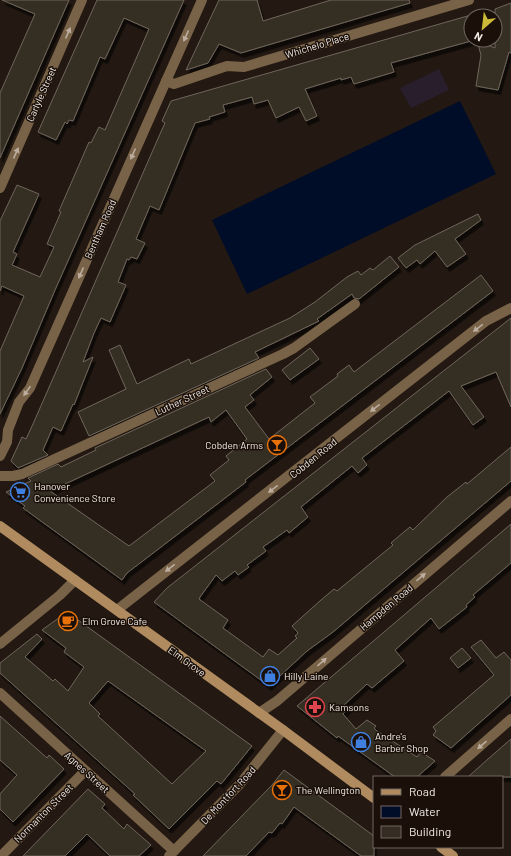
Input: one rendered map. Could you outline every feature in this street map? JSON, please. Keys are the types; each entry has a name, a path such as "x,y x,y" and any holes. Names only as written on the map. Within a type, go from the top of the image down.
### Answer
{"street":[{"name":"Carlyle Street","path":"0,188 82,0"},
{"name":"Bentham Road","path":"0,456 7,442 8,430 19,402 30,388 202,0"},
{"name":"Whichelo Place","path":"166,81 174,84 227,66 244,67 469,0"},
{"name":"Luther Street","path":"0,476 22,474 283,354 294,348 355,304"},
{"name":"Cobden Road","path":"117,610 486,322 511,308"},
{"name":"Hampden Road","path":"259,713 277,701 511,501"},
{"name":"Elm Grove","path":"0,526 283,730 373,797"},
{"path":"0,644 60,595 75,580"},
{"name":"Agnes Street","path":"0,693 172,853"},
{"path":"446,776 511,719"},
{"name":"De Montfort Road","path":"172,853 239,785 283,730"},
{"name":"Normanton Street","path":"1,856 85,771"},
{"path":"442,848 453,856"}],"shaded area":[{"path":"439,69 449,90 411,108 400,88"}],"water":[{"path":"460,101 496,174 247,294 212,220"}],"building":[{"path":"2,0 69,0 0,158 0,93 35,14"},
{"path":"97,0 184,0 55,290 22,368 0,414 0,351 24,296 2,286 0,291 0,221 17,185 39,194 13,252 17,254 12,265 40,277 54,247 47,244 61,212 59,211 89,142 91,143 99,127 105,130 149,29 124,18 105,59 100,57 73,121 69,120 67,124 65,122 56,140 38,132"},
{"path":"219,0 257,0 263,21 331,0 409,0 410,3 241,53 219,44 208,63 186,70"},
{"path":"511,3 511,53 509,52 498,90 476,86 481,55 479,48 503,48 503,8 498,8"},
{"path":"463,17 463,43 391,63 394,72 354,84 351,77 341,80 341,78 305,89 317,116 306,121 299,107 276,118 268,100 254,104 252,97 223,105 225,112 209,117 210,119 195,123 159,210 150,206 136,239 145,243 137,259 131,257 129,260 127,259 118,282 126,285 110,322 101,318 94,333 83,362 93,357 74,405 73,404 61,431 53,427 43,450 48,455 18,468 11,461 22,437 26,439 33,424 165,123 162,121 171,101"},
{"path":"478,214 481,220 455,239 466,254 447,267 435,251 420,264 417,260 406,268 398,258 415,245"},
{"path":"390,256 399,267 359,299 354,298 352,294 317,319 319,321 255,352 259,358 89,436 78,412 126,389 109,350 120,345 137,384 189,359 191,364 290,318 315,302 347,277 358,271 361,275 370,268 373,270"},
{"path":"481,275 493,291 245,480 246,482 127,573 122,580 23,508 25,506 6,492 31,481 28,478 58,464 61,467 96,450 95,448 266,369 272,377 250,395 254,400 245,407 269,439 315,403 310,397 338,376 337,374 349,365 354,372","holes":["226,410 247,439 226,456 229,460 210,475 215,481 129,546 50,491 209,417 211,422"]},
{"path":"511,318 511,407 496,372 461,386 484,417 473,425 449,391 362,458 367,465 358,473 352,466 301,507 308,517 289,533 287,530 263,547 266,551 247,565 249,567 238,575 235,571 222,581 216,575 200,597 199,599 228,620 223,628 263,657 269,649 278,655 297,638 295,636 298,633 292,626 321,600 334,589 337,591 393,545 391,543 410,527 413,530 447,497 466,482 467,484 511,447 511,481 333,632 307,651 269,686 154,602 167,588"},
{"path":"310,348 319,359 290,380 282,370"},
{"path":"511,524 511,563 473,595 475,597 466,605 467,607 439,629 431,618 395,650 404,661 372,688 367,684 344,705 349,708 343,714 356,729 367,720 376,726 374,728 377,731 417,757 421,752 435,761 418,776 394,776 338,736 337,738 297,706"},
{"path":"67,612 252,746 221,784 217,781 169,829 133,795 135,794 0,673 0,663 37,634 42,639 25,657 53,681 55,679 68,691 84,667 64,652 66,648 42,630","holes":["108,681 206,751 172,784 98,716 100,714 89,703"]},
{"path":"481,640 496,658 504,652 511,660 511,695 451,748 433,735 436,731 433,727 494,675 471,647"},
{"path":"462,648 471,658 458,668 450,658"},
{"path":"0,716 47,758 49,755 64,769 13,822 0,809 0,794 17,775 0,760"},
{"path":"511,739 511,777 469,776"},
{"path":"284,770 373,835 374,856 361,856 294,807 282,824 280,823 272,833 269,832 246,856 203,856 272,785"},
{"path":"88,789 105,804 102,808 124,829 127,824 151,845 139,856 110,856 87,834 65,856 23,856"}],"place":[{"name":"Cobden Arms","path":"277,445"},
{"name":"Hanover Convenience Store","path":"20,492"},
{"name":"Elm Grove Cafe","path":"68,621"},
{"name":"Hilly Laine","path":"270,676"},
{"name":"Kamsons","path":"315,707"},
{"name":"Andre's Barber Shop","path":"361,742"},
{"name":"The Wellington","path":"282,790"}]}
